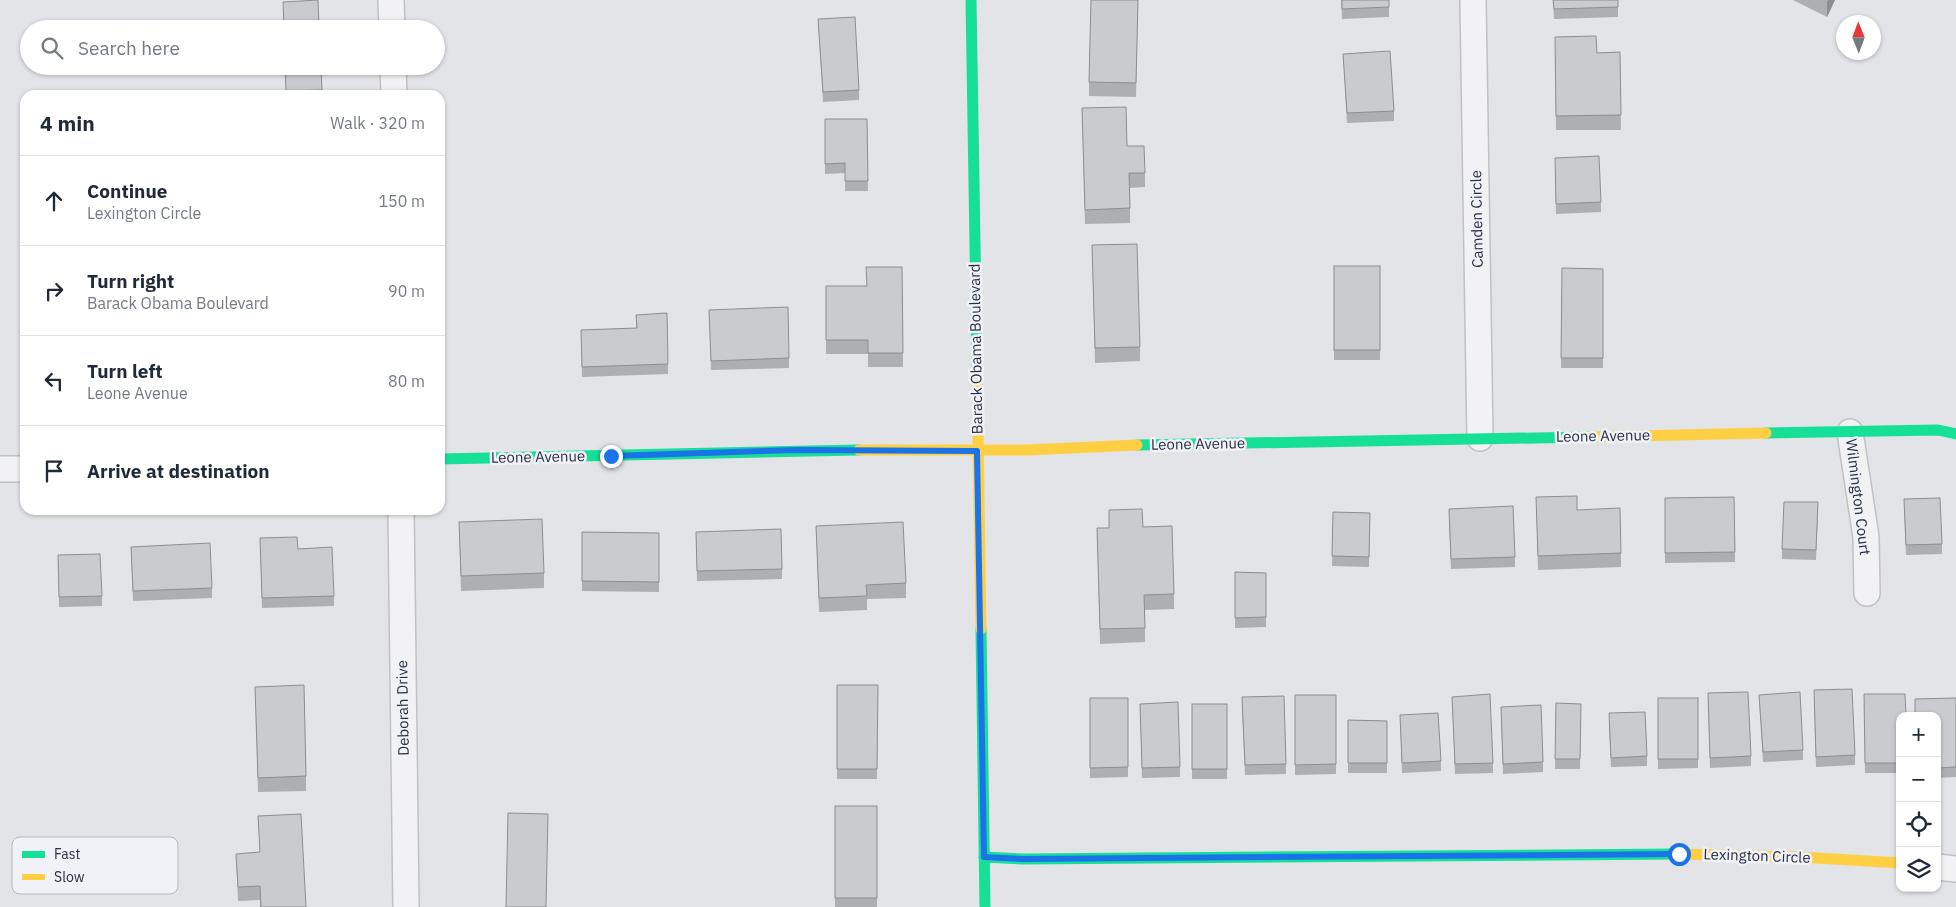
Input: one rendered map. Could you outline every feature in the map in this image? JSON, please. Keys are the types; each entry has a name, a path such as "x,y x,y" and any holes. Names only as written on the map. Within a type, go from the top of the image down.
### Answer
{"street":[{"path":"391,0 392,20"},
{"name":"Barack Obama Boulevard","path":"971,0 985,907"},
{"name":"Camden Circle","path":"1473,0 1480,438"},
{"path":"393,75 394,90"},
{"name":"Leone Avenue","path":"445,459 796,450 977,451 1098,446 1938,430 1956,434"},
{"name":"Wilmington Court","path":"1850,432 1866,537 1867,593"},
{"path":"0,469 20,469"},
{"name":"Deborah Drive","path":"401,515 406,907"},
{"name":"Lexington Circle","path":"984,857 1033,859 1679,854 1800,857 1896,863"},
{"path":"1941,867 1956,869"}],"building":[{"path":"318,0 319,20 284,20 283,2"},
{"path":"1091,0 1138,0 1136,83 1089,82"},
{"path":"1342,0 1389,0 1389,7 1342,9"},
{"path":"1553,0 1618,0 1618,7 1554,9"},
{"path":"855,17 859,90 823,92 818,19"},
{"path":"1596,36 1597,53 1620,52 1621,115 1556,116 1555,37"},
{"path":"1390,51 1394,111 1347,113 1343,54"},
{"path":"285,75 321,75 322,90 286,90"},
{"path":"1126,107 1127,146 1144,146 1145,173 1129,173 1130,208 1085,210 1082,108"},
{"path":"825,119 867,119 868,181 845,181 845,163 825,164"},
{"path":"1599,156 1601,202 1556,204 1555,158"},
{"path":"1137,244 1140,347 1095,348 1092,245"},
{"path":"1334,266 1380,266 1380,350 1334,350"},
{"path":"866,267 902,267 903,353 868,353 868,340 826,340 826,286 867,286"},
{"path":"1562,268 1603,269 1603,358 1561,358"},
{"path":"788,307 789,358 711,361 709,310"},
{"path":"667,313 668,364 582,367 581,330 637,328 636,315"},
{"path":"1577,496 1577,510 1620,508 1621,553 1538,556 1536,497"},
{"path":"1734,497 1735,552 1665,553 1665,498"},
{"path":"1940,498 1942,544 1906,545 1904,499"},
{"path":"1784,502 1818,502 1816,550 1782,549"},
{"path":"1513,506 1515,557 1451,559 1449,509"},
{"path":"1142,509 1143,527 1172,526 1174,594 1144,595 1145,628 1100,629 1097,528 1109,528 1109,510"},
{"path":"1333,512 1370,513 1369,557 1332,556"},
{"path":"542,519 544,573 461,576 459,522"},
{"path":"903,522 906,583 866,585 867,596 819,598 816,526"},
{"path":"781,529 782,569 697,571 696,532"},
{"path":"582,532 659,533 659,582 582,581"},
{"path":"297,537 298,549 332,547 334,596 262,598 260,538"},
{"path":"210,543 212,588 133,591 131,547"},
{"path":"100,554 102,596 59,597 58,555"},
{"path":"1235,572 1266,573 1266,617 1235,618"},
{"path":"304,685 306,776 258,778 255,687"},
{"path":"837,685 878,685 877,769 837,769"},
{"path":"1852,689 1855,755 1816,757 1814,690"},
{"path":"1748,692 1751,756 1710,758 1708,693"},
{"path":"1800,692 1803,750 1763,752 1759,695"},
{"path":"1490,694 1493,763 1455,764 1452,697"},
{"path":"1864,694 1905,694 1906,712 1896,712 1896,763 1865,763"},
{"path":"1295,695 1336,695 1336,764 1295,765"},
{"path":"1284,696 1286,764 1245,765 1242,697"},
{"path":"1090,698 1128,698 1128,767 1090,768"},
{"path":"1658,698 1698,698 1698,759 1658,759"},
{"path":"1956,698 1956,767 1941,768 1941,712 1915,712 1915,699"},
{"path":"1178,702 1180,767 1142,768 1140,704"},
{"path":"1556,703 1581,704 1580,759 1555,759"},
{"path":"1192,704 1227,704 1227,769 1192,769"},
{"path":"1541,705 1543,762 1503,764 1501,707"},
{"path":"1645,712 1647,756 1611,758 1609,713"},
{"path":"1438,713 1441,761 1402,763 1400,715"},
{"path":"1348,720 1387,721 1387,763 1348,763"},
{"path":"835,806 877,806 877,898 835,898"},
{"path":"508,813 548,814 546,907 506,907"},
{"path":"301,814 306,907 261,907 260,886 238,887 236,854 260,852 258,816"}],"traffic: fast":[{"path":"971,0 977,367"},
{"path":"1766,433 1938,430 1956,434"},
{"path":"1137,445 1588,437"},
{"path":"445,459 859,450"},
{"path":"981,629 985,907"},
{"path":"984,857 1023,859 1677,854"}],"traffic: slow":[{"path":"977,367 981,629"},
{"path":"1588,437 1766,433"},
{"path":"859,450 1027,450 1137,445"},
{"path":"1677,854 1800,857 1896,863"}],"route":[{"path":"611,456 796,450 977,451 984,857 1023,859 1679,854"}]}
